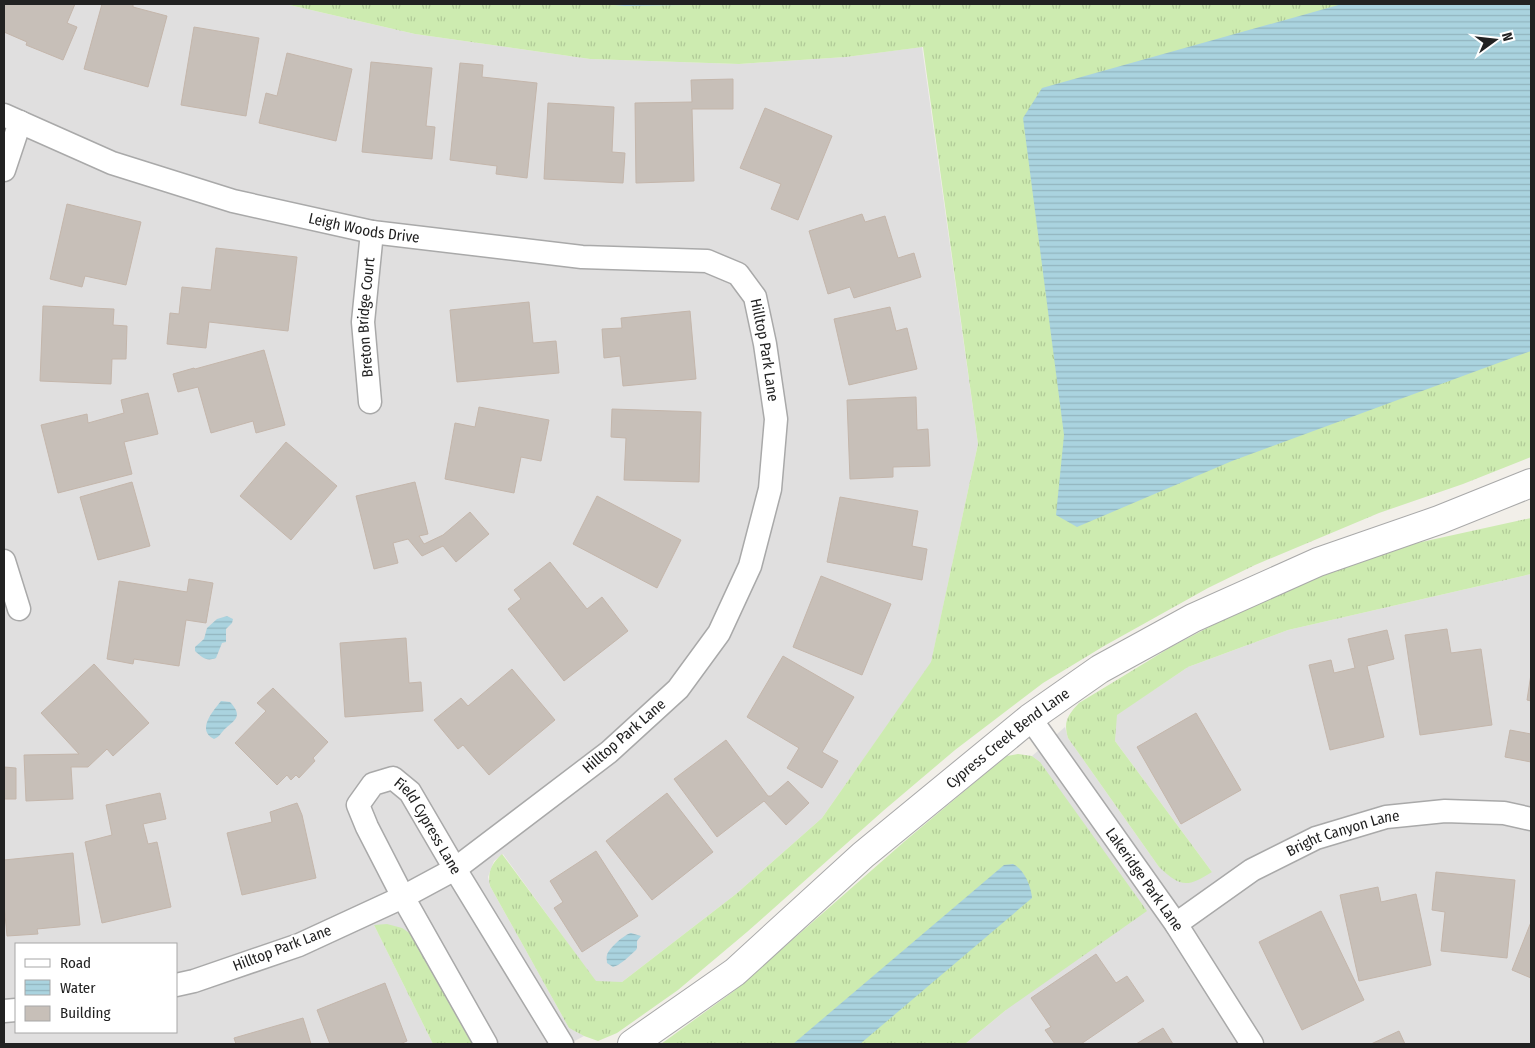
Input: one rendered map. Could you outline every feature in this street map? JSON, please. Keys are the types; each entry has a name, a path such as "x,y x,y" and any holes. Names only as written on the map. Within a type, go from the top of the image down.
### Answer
{"street":[{"path":"4,170 12,119"},
{"name":"Leigh Woods Drive","path":"12,119 112,163 233,201 372,232 582,256 707,261 738,274"},
{"name":"Breton Bridge Court","path":"370,402 363,322 372,232"},
{"name":"Hilltop Park Lane","path":"178,985 194,982 299,945 403,897 455,869 609,752 678,689 719,633 750,566 770,489 776,419 765,344 755,298 738,274"},
{"name":"Cypress Creek Bend Lane","path":"632,1044 735,972 863,855 1030,718 1100,669 1193,618 1318,562 1439,520 1531,483"},
{"name":"Cypress Creek Bend Lane","path":"1439,520 1531,501"},
{"path":"4,561 19,609"},
{"name":"Lakeridge Park Lane","path":"1030,718 1176,924 1252,1044"},
{"name":"Field Cypress Lane","path":"486,1044 403,897 367,827 358,805 373,784 392,778 410,792 562,1044"},
{"name":"Bright Canyon Lane","path":"1176,924 1252,870 1316,838 1386,817 1445,811 1504,813 1531,819"}],"shaded area":[{"path":"4,4 285,4 415,34 590,59 739,64 846,57 922,47 978,444 931,663 822,818 736,894 622,982 596,982 503,854 494,861 488,877 490,886 569,1028 584,1036 569,1044 476,1044 374,925 433,1044 4,1044"},
{"path":"1531,574 1531,1044 965,1044 1006,1010 1040,762 1032,756 1065,727 1068,738 1159,867 1212,872 1115,741 1116,715 1188,667 1288,630"}],"green space":[{"path":"285,4 1531,4 1531,457 1463,484 1379,513 1255,565 1208,588 1104,646 1043,683 955,750 678,990 617,1033 598,1041 584,1036 569,1028 490,886 490,872 498,857 502,854 596,981 622,982 736,894 822,818 931,662 978,444 923,47 846,57 739,64 590,59 415,34"},
{"path":"1531,518 1531,574 1288,630 1188,667 1117,715 1115,741 1212,872 1196,881 1190,883 1178,882 1159,867 1068,738 1067,719 1079,703 1171,647 1270,595 1376,552"},
{"path":"1018,754 1032,756 1040,762 1147,911 1006,1010 965,1044 661,1044 734,991 905,841 1007,756"},
{"path":"387,924 402,928 414,936 476,1044 433,1044 374,925"}],"water":[{"path":"602,4 749,4 625,6"},
{"path":"1342,4 1531,4 1531,351 1232,461 1077,527 1056,515 1064,435 1023,118 1042,88"},
{"path":"227,616 233,619 226,629 226,642 222,643 216,658 204,658 195,651 195,647 204,639 207,628 217,619"},
{"path":"221,701 230,702 236,710 237,716 214,739 206,731 206,726"},
{"path":"1013,864 1017,866 1026,878 1032,898 860,1044 793,1044 1004,865"},
{"path":"631,933 641,936 637,941 636,950 625,960 613,967 607,963 608,952 625,936"}],"building":[{"path":"4,4 75,4 67,23 77,27 63,60 26,45 27,42 4,32"},
{"path":"102,4 133,4 133,7 167,16 148,87 84,69"},
{"path":"194,27 259,38 246,116 181,105"},
{"path":"287,53 352,69 336,141 259,123 266,93 277,96"},
{"path":"371,62 432,68 426,126 435,127 432,159 362,152"},
{"path":"460,63 483,65 482,77 537,83 527,178 496,174 497,166 450,160"},
{"path":"733,79 733,109 692,109 694,181 636,183 635,103 692,102 691,80"},
{"path":"548,103 614,107 612,152 625,153 623,183 544,179"},
{"path":"765,108 832,136 798,220 771,209 781,184 740,168"},
{"path":"67,204 141,222 126,285 85,276 82,287 50,279"},
{"path":"862,214 865,222 885,216 898,258 914,253 921,277 854,298 850,287 828,294 809,231"},
{"path":"216,248 297,257 288,331 209,322 206,348 167,344 170,313 179,314 182,287 211,290"},
{"path":"529,302 533,343 556,341 559,373 457,382 450,310"},
{"path":"43,306 114,309 113,325 127,326 126,359 112,359 111,384 40,381"},
{"path":"890,307 896,331 907,328 917,369 849,385 834,319"},
{"path":"690,311 696,379 623,386 620,356 604,358 602,329 622,328 621,318"},
{"path":"264,350 285,425 256,433 253,421 211,433 198,387 178,392 173,374"},
{"path":"148,393 158,434 124,442 132,474 58,493 41,425 87,414 88,423 124,413 121,400"},
{"path":"916,397 917,430 928,429 930,466 893,467 893,477 850,479 847,400"},
{"path":"479,407 549,420 541,461 521,457 514,493 445,479 455,423 475,427"},
{"path":"612,409 701,412 699,482 624,480 626,438 611,437"},
{"path":"286,442 337,486 291,540 240,496"},
{"path":"132,482 150,546 98,560 80,497"},
{"path":"415,482 428,534 419,536 424,544 443,535 470,512 489,534 456,562 443,546 422,556 408,539 393,543 398,563 374,569 356,496"},
{"path":"597,496 681,540 657,588 573,544"},
{"path":"840,497 918,511 912,546 927,549 922,580 827,562"},
{"path":"550,562 587,609 602,597 628,631 564,681 508,609 521,599 514,590"},
{"path":"821,576 891,604 862,675 793,647"},
{"path":"189,579 213,583 206,623 186,620 179,666 134,659 133,664 107,659 119,581 187,592"},
{"path":"1447,629 1451,653 1481,649 1492,725 1420,735 1405,635"},
{"path":"1387,630 1394,659 1367,666 1384,737 1330,750 1309,665 1331,660 1334,673 1355,668 1348,639"},
{"path":"406,638 409,683 421,682 423,711 345,717 340,643"},
{"path":"783,656 854,697 822,752 838,761 822,788 787,768 799,748 747,717"},
{"path":"94,664 149,723 113,756 107,749 88,767 71,767 73,799 26,801 24,755 79,754 41,713"},
{"path":"512,669 555,720 489,775 463,745 458,749 434,720 461,698 468,706"},
{"path":"1531,674 1531,701 1527,700"},
{"path":"273,688 328,742 313,758 315,761 299,778 296,775 291,780 287,775 277,785 235,743 266,711 257,703"},
{"path":"1196,713 1241,790 1181,824 1137,747"},
{"path":"1510,730 1531,734 1531,762 1505,757"},
{"path":"726,740 768,796 771,796 788,781 809,803 786,825 764,801 717,837 674,779"},
{"path":"4,767 16,768 16,799 4,799"},
{"path":"160,793 166,819 143,824 148,844 157,842 171,907 102,923 85,842 112,835 106,805"},
{"path":"667,793 713,852 652,900 606,841"},
{"path":"297,803 302,815 316,878 242,895 227,833 272,822 270,812"},
{"path":"596,851 638,916 582,952 554,908 563,902 550,881"},
{"path":"73,853 80,925 37,929 38,934 7,936 4,904 4,860"},
{"path":"1436,872 1515,880 1507,958 1441,951 1445,912 1432,910"},
{"path":"1378,887 1381,902 1416,894 1431,965 1359,981 1340,895"},
{"path":"1321,911 1364,1000 1302,1030 1259,942"},
{"path":"1531,922 1531,978 1512,970"},
{"path":"1096,954 1116,983 1127,976 1144,1001 1081,1044 1055,1044 1045,1030 1051,1027 1031,998"},
{"path":"385,983 407,1041 400,1044 330,1044 317,1010"},
{"path":"303,1018 311,1044 236,1044 234,1038"},
{"path":"1163,1028 1173,1044 1136,1044"},
{"path":"1399,1031 1405,1044 1371,1044"}]}
